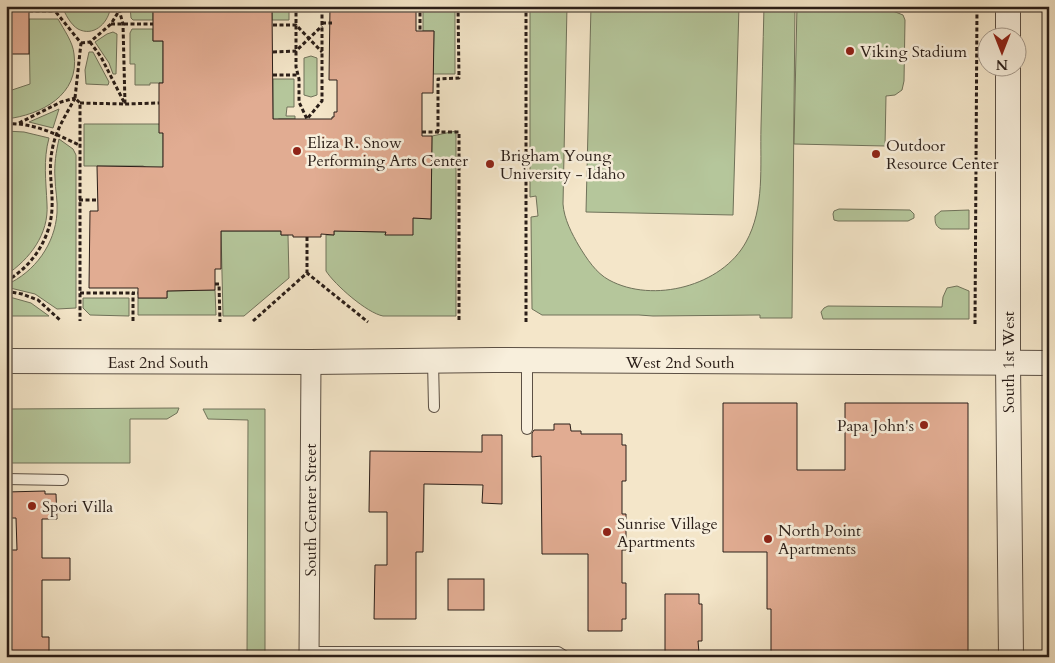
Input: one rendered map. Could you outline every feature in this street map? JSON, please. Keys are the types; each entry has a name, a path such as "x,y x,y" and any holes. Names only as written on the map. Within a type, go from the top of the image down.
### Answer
{"street":[{"path":"1008,6 1008,28"},
{"name":"South 1st West","path":"1008,78 1011,657"},
{"name":"East 2nd South","path":"6,361 310,362"},
{"name":"West 2nd South","path":"310,362 1049,363"},
{"name":"South Center Street","path":"309,654 310,362"}],"lane":[{"path":"434,361 434,407"},
{"path":"527,361 527,429"},
{"path":"6,479 63,480"},
{"path":"309,654 558,652 566,657"}],"path":[{"path":"81,43 90,42 111,24 118,8 122,6"},
{"path":"296,6 299,102 307,119 322,102 322,6"},
{"path":"420,6 420,31"},
{"path":"438,132 438,79 458,78 458,6"},
{"path":"526,6 526,323"},
{"path":"975,324 977,6"},
{"path":"6,281 32,260 43,242 50,224 52,209 49,170 51,152 56,134 75,98 81,43 55,8 29,11"},
{"path":"118,8 123,24 124,104"},
{"path":"273,52 296,51 322,24 332,23"},
{"path":"111,24 153,24"},
{"path":"273,25 296,25 322,53"},
{"path":"90,42 101,57 124,104"},
{"path":"273,75 297,75"},
{"path":"75,98 80,103 159,103"},
{"path":"19,123 61,102 75,98"},
{"path":"80,103 80,321"},
{"path":"6,124 19,123 56,134 79,145"},
{"path":"422,132 459,132 459,322"},
{"path":"80,200 98,200"},
{"path":"253,321 307,273 307,237"},
{"path":"307,273 368,322"},
{"path":"215,284 220,284 220,322"},
{"path":"6,291 38,300 61,321"},
{"path":"133,293 133,321"},
{"path":"80,294 138,293"}],"green space":[{"path":"62,6 108,6 110,10 103,24 94,30 84,31 73,25"},
{"path":"130,6 289,6 289,20 272,20 272,8 153,8 153,20 133,20 131,18"},
{"path":"423,6 455,6 455,74 433,74 434,31 423,31"},
{"path":"530,6 567,6 563,204 565,215 576,241 592,265 609,280 627,287 665,290 704,280 721,270 735,257 746,242 752,229 759,201 761,172 764,6 795,6 792,318 760,318 760,315 542,315 532,309 531,217 538,216 536,196 530,197"},
{"path":"591,6 739,6 733,215 586,212"},
{"name":"Viking Stadium","path":"797,6 888,6 888,9 903,15 905,20 904,81 902,90 895,95 886,96 885,146 794,144"},
{"path":"29,19 58,19 72,45 74,68 71,81 64,92 55,100 32,113 6,119 6,92 30,84"},
{"path":"132,29 153,29 153,41 163,41 163,83 135,85 135,64 130,64 130,33"},
{"path":"113,32 117,34 116,74 113,74 109,63 95,42"},
{"path":"89,52 93,52 109,82 108,85 86,84 85,70"},
{"path":"311,56 317,58 317,95 311,97 304,95 304,58"},
{"path":"273,79 294,79 294,107 287,107 286,116 295,116 295,119 273,121"},
{"path":"59,109 53,128 29,122"},
{"path":"84,124 159,124 163,133 163,175 143,166 84,166"},
{"path":"6,131 24,132 49,138 45,162 47,215 45,225 36,245 30,253 15,269 6,275"},
{"path":"456,131 456,316 383,316 376,314 352,298 336,284 326,271 326,235 334,235 334,231 386,232 385,235 413,218 431,219 432,136"},
{"path":"59,139 73,149 76,155 76,308 57,309 35,294 6,287 6,285 26,273 34,265 48,246 52,235 57,213 55,168"},
{"path":"839,209 910,210 914,214 914,218 908,221 834,220 834,211"},
{"path":"969,210 969,229 941,229 936,224 935,216 941,211"},
{"path":"221,231 281,231 281,235 288,235 289,278 244,316 223,316"},
{"path":"957,286 969,291 969,319 823,319 821,312 828,306 942,307 943,297 947,288"},
{"path":"215,290 216,315 138,315 138,298 167,298 167,291"},
{"path":"6,296 31,303 49,316 6,316"},
{"path":"83,298 129,298 129,316 90,315 83,308"},
{"path":"179,408 177,413 167,419 130,419 130,463 6,463 6,409"},
{"path":"203,409 265,409 265,657 247,657 248,420 208,419"}],"building":[{"path":"6,6 29,6 29,54 6,54"},
{"name":"Eliza R. Snow Performing Arts Center","path":"330,6 416,6 416,31 434,31 433,93 422,93 422,136 432,136 431,219 413,218 413,235 385,235 386,232 334,231 334,235 321,234 321,237 293,237 293,235 281,235 281,231 221,231 221,269 215,269 215,290 167,291 167,298 138,298 138,288 89,288 90,211 98,211 97,166 163,167 163,133 159,133 159,83 163,83 163,41 153,41 153,8 272,8 273,119 332,119 334,112 337,112 337,80 329,80"},
{"name":"North Point Apartments","path":"723,403 797,403 797,470 845,470 845,403 968,403 968,657 771,657 771,609 767,609 767,552 723,552"},
{"path":"554,424 570,424 571,431 581,431 581,434 622,434 622,445 626,445 626,481 622,481 622,514 626,514 626,550 622,550 622,583 626,583 626,619 622,619 622,631 588,631 588,554 542,554 541,456 532,457 532,433 534,430 554,430"},
{"path":"482,435 502,435 502,504 482,503 483,485 424,484 423,552 416,552 416,619 374,619 375,565 387,565 387,512 369,512 370,451 482,452"},
{"path":"45,491 45,494 56,494 57,519 42,519 42,558 70,558 70,580 42,580 42,637 49,637 49,657 6,657 6,634 10,634 11,550 17,550 16,518 7,518 6,492"},
{"path":"448,579 484,579 484,610 448,610"},
{"name":"Sunrise Village Apartments","path":"665,594 699,594 699,604 702,604 702,641 698,641 699,653 665,653"}],"place":[{"name":"Viking Stadium","path":"850,51"},
{"name":"Eliza R. Snow Performing Arts Center","path":"297,151"},
{"name":"Outdoor Resource Center","path":"876,154"},
{"name":"Brigham Young University - Idaho","path":"490,164"},
{"name":"Papa John's","path":"924,425"},
{"name":"Spori Villa","path":"32,506"},
{"name":"Sunrise Village Apartments","path":"607,532"},
{"name":"North Point Apartments","path":"768,539"}]}
